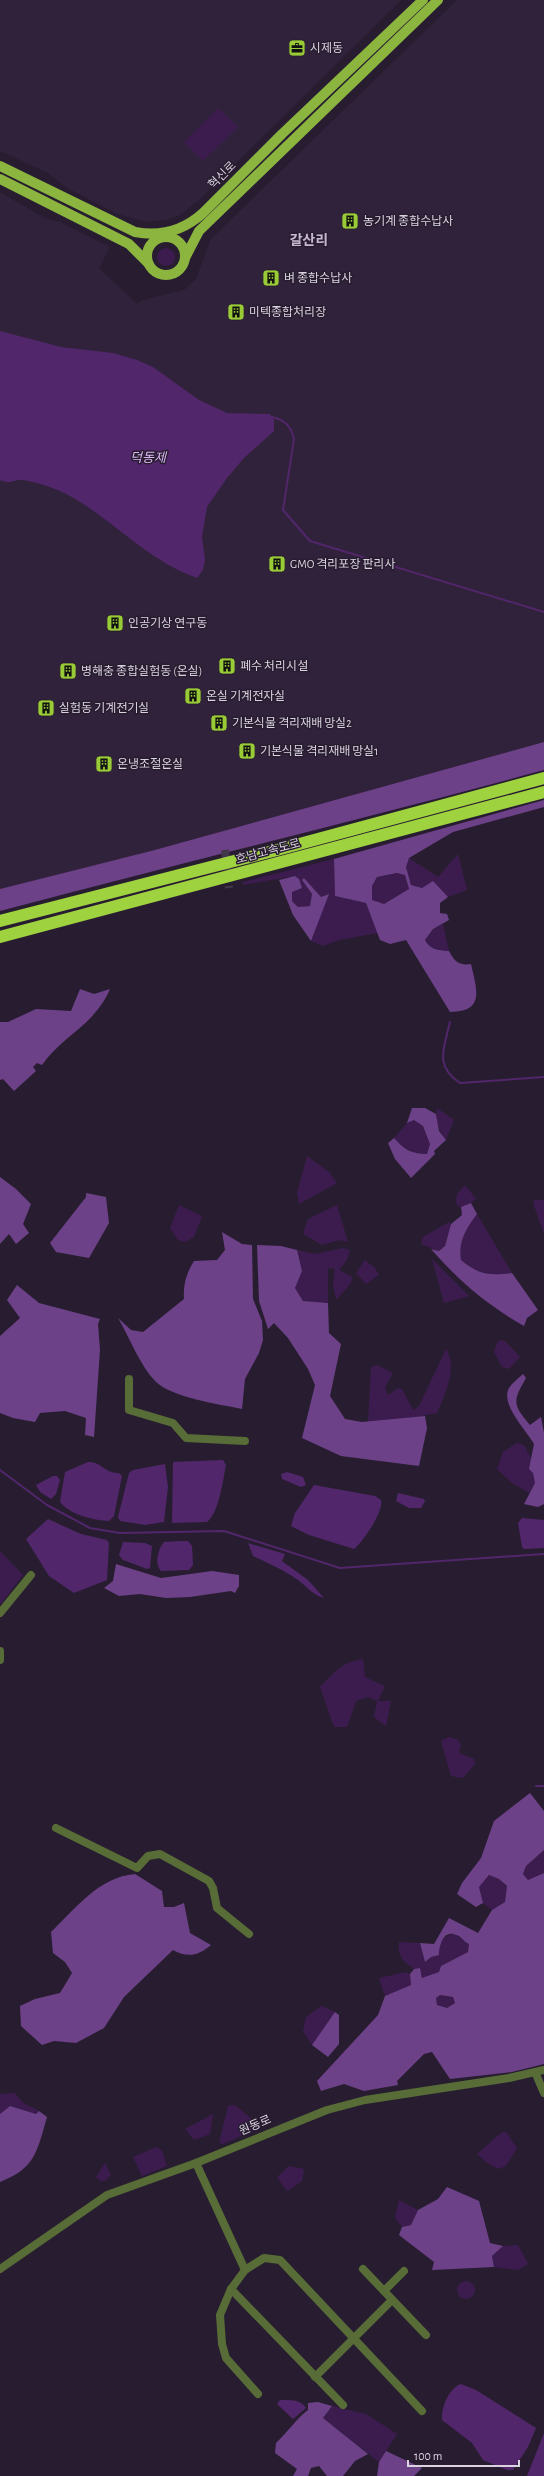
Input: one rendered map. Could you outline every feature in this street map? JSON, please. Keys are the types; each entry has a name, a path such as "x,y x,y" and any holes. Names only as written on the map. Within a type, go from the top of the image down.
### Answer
{"highway":[{"name":"호남고속도로","path":"0,921 277,850 544,778"},
{"name":"호남고속도로","path":"0,937 544,792"}],"main road":[{"name":"혁신로","path":"161,236 192,223 200,216 423,0"},
{"name":"혁신로","path":"0,179 129,244 158,274 170,275 181,268 199,231 438,0"},
{"path":"0,166 123,228 178,241 182,245 185,258"},
{"path":"148,263 148,249 161,236"}],"street":[{"path":"129,1379 129,1410 173,1423 186,1438 245,1441"},
{"path":"0,1613 31,1575"},
{"path":"0,1651 0,1660"},
{"path":"56,1828 137,1868 148,1856 160,1854 209,1881 213,1888 217,1908 249,1934"},
{"name":"원동로","path":"0,2269 107,2195 196,2164 279,2128 335,2108 365,2100 509,2078 544,2070"},
{"path":"535,2072 544,2094"},
{"path":"196,2164 245,2270"},
{"path":"258,2394 226,2358 222,2344 220,2315 231,2290 245,2270 264,2258 280,2260 422,2411"},
{"path":"363,2269 426,2335"},
{"path":"384,2291 404,2271"},
{"path":"231,2290 342,2405"},
{"path":"315,2376 392,2300"}],"shaded area":[{"path":"0,0 401,0 199,200 180,215 166,220 146,222 118,214 67,188 48,173 0,151"},
{"path":"457,0 544,0 544,742 151,851 0,889 0,192 44,218 60,222 110,247 99,268 137,304 143,300 184,290 196,279 211,239"},
{"path":"218,108 238,127 203,161 184,142"},
{"path":"166,248 172,251 175,257 172,263 166,266 160,263 157,257 160,251"},
{"path":"544,742 544,770 0,911 0,889 151,851"},
{"path":"544,800 544,807 453,832 409,858 406,867 411,885 422,888 433,881 448,897 440,903 440,913 447,914 449,920 433,929 425,940 432,948 449,951 457,962 471,964 475,982 476,998 474,1004 461,1011 450,1012 406,940 390,944 380,940 366,903 335,896 334,859","holes":["397,873 405,875 409,889 384,904 372,900 372,886 377,877"]},
{"path":"458,854 467,890 448,897 433,882 422,888 411,885 406,867 409,858 438,877"},
{"path":"334,859 335,896 366,903 378,933 339,940 323,946 311,941 328,894 321,897 304,878 302,880 312,894 310,906 298,907 292,901 292,892 302,888 295,876 243,885 243,882"},
{"path":"397,873 405,875 409,889 384,904 372,900 372,886 377,877"},
{"path":"295,876 299,879 302,888 292,892 292,901 298,907 310,906 312,894 302,880 304,878 321,897 329,894 311,941 293,915 279,880"},
{"path":"443,924 449,951 432,948 425,940 433,929"},
{"path":"80,989 94,994 110,989 96,1012 59,1046 42,1065 37,1063 33,1067 36,1071 14,1091 3,1079 0,1080 0,1022 8,1022 36,1009 71,1011"},
{"path":"412,1108 425,1108 436,1114 439,1131 446,1140 434,1151 435,1154 411,1178 395,1159 388,1143 394,1138 401,1145 412,1152 427,1154 430,1144 423,1126 414,1120 407,1123"},
{"path":"437,1108 454,1120 446,1140 438,1125 436,1117"},
{"path":"414,1120 423,1126 430,1144 427,1154 409,1150 394,1138 407,1123"},
{"path":"307,1156 329,1172 337,1183 299,1204 297,1193"},
{"path":"0,1177 16,1189 31,1204 23,1224 29,1233 16,1244 9,1234 0,1244"},
{"path":"465,1185 476,1199 466,1206 459,1207 456,1203 457,1194"},
{"path":"86,1193 106,1197 109,1223 89,1258 56,1252 50,1243 86,1197"},
{"path":"534,1200 544,1200 544,1234 533,1203"},
{"path":"471,1203 477,1214 469,1225 462,1241 460,1253 461,1260 474,1269 485,1273 512,1273 538,1310 527,1318 524,1326 498,1310 474,1292 452,1272 431,1249 439,1251 445,1246 451,1224 462,1215 461,1207"},
{"path":"179,1205 202,1216 194,1237 185,1242 178,1240 170,1228"},
{"path":"337,1205 348,1242 340,1240 322,1245 303,1234 308,1219"},
{"path":"477,1214 512,1273 485,1273 474,1269 461,1260 460,1253 463,1236"},
{"path":"449,1222 451,1224 445,1246 439,1251 421,1244 423,1237"},
{"path":"222,1232 242,1244 252,1245 253,1299 262,1321 263,1340 259,1353 245,1379 242,1409 196,1400 163,1387 155,1381 144,1367 118,1318 131,1330 143,1332 184,1299 186,1280 194,1261 217,1260 225,1250"},
{"path":"257,1245 281,1246 297,1250 302,1271 295,1288 303,1301 328,1303 329,1333 341,1344 330,1396 345,1419 362,1422 425,1416 427,1428 419,1466 341,1456 302,1438 315,1385 308,1369 288,1338 274,1323 268,1329 259,1301"},
{"path":"343,1248 350,1250 347,1260 339,1270 352,1277 351,1283 336,1300 333,1284 335,1269 328,1268 328,1303 303,1301 295,1288 302,1271 297,1250 315,1254"},
{"path":"432,1259 469,1296 444,1303"},
{"path":"365,1260 375,1268 379,1275 366,1284 356,1273"},
{"path":"17,1285 39,1303 100,1319 98,1324 100,1350 94,1437 85,1435 86,1418 65,1411 40,1413 35,1422 13,1418 0,1413 0,1336 20,1318 7,1300"},
{"path":"504,1340 520,1357 509,1369 502,1367 494,1352 498,1341"},
{"path":"446,1349 451,1364 451,1372 447,1390 437,1413 395,1421 368,1422 371,1367 377,1365 393,1373 385,1387 388,1395 398,1388 402,1389 413,1410 419,1406"},
{"path":"523,1374 526,1378 517,1397 517,1407 530,1425 541,1417 544,1433 544,1504 538,1507 524,1504 535,1483 533,1473 529,1469 534,1444 515,1417 508,1402 507,1394 510,1386"},
{"path":"517,1443 524,1445 532,1460 535,1483 529,1493 512,1483 497,1469 503,1452"},
{"path":"0,1551 23,1575 0,1605"},
{"path":"116,1564 161,1578 212,1571 239,1575 239,1586 235,1593 231,1591 190,1597 166,1598 140,1594 119,1596 104,1588 113,1581"},
{"path":"363,1659 365,1677 385,1686 378,1701 391,1701 386,1726 374,1717 377,1701 368,1697 356,1701 347,1727 334,1727 320,1687 339,1668 356,1660"},
{"path":"449,1737 458,1740 461,1745 459,1753 474,1759 475,1764 463,1778 451,1776 441,1741"},
{"path":"530,1793 544,1811 544,1850 526,1866 523,1874 528,1880 544,1873 544,2064 512,2072 450,2079 432,2052 424,2054 397,2081 398,2085 364,2091 344,2084 321,2091 317,2081 378,2015 385,1996 411,1985 410,1974 414,1969 420,1968 422,1978 439,1972 441,1966 468,1952 469,1944 458,1936 448,1934 441,1944 439,1955 431,1957 425,1962 420,1943 434,1944 449,1918 478,1933 492,1910 505,1902 507,1886 499,1879 489,1875 479,1887 483,1903 476,1907 457,1894 462,1883 481,1858 494,1821","holes":["440,1995 453,1997 455,2003 447,2008 437,2005 436,1998"]},
{"path":"544,1850 544,1873 528,1880 523,1874 526,1866"},
{"path":"135,1874 162,1891 164,1907 174,1907 184,1903 190,1933 211,1945 202,1952 193,1955 178,1953 173,1950 124,1997 104,2028 76,2043 54,2041 42,2045 21,2026 20,2006 35,1999 60,1993 72,1973 65,1962 53,1953 51,1932 79,1904 99,1887 122,1876"},
{"path":"489,1875 499,1879 507,1887 505,1902 492,1910 483,1903 479,1887"},
{"path":"451,1934 456,1935 469,1944 468,1952 441,1966 439,1972 430,1977 422,1978 420,1968 414,1969 404,1961 400,1955 399,1942 420,1943 425,1962 444,1938"},
{"path":"406,1972 410,1974 411,1985 385,1996 379,1978"},
{"path":"440,1995 453,1997 455,2003 447,2008 437,2005 436,1998"},
{"path":"322,2006 335,2012 312,2045 303,2031 306,2017"},
{"path":"335,2012 339,2015 339,2044 328,2057 312,2045"},
{"path":"15,2093 22,2102 39,2111 36,2114 10,2106 0,2114 0,2094"},
{"path":"235,2105 261,2127 223,2144 219,2143 228,2106"},
{"path":"10,2106 36,2114 39,2111 47,2117 37,2149 28,2164 12,2177 0,2182 0,2114"},
{"path":"213,2114 210,2134 194,2140 185,2129"},
{"path":"502,2132 506,2132 517,2148 506,2166 498,2169 486,2162 477,2154"},
{"path":"156,2147 162,2151 167,2166 142,2176 133,2157"},
{"path":"105,2163 111,2175 105,2181 100,2181 96,2177"},
{"path":"289,2166 304,2169 302,2181 287,2191 277,2177"},
{"path":"447,2187 479,2201 490,2243 503,2246 492,2256 494,2267 432,2270 434,2262 399,2235 402,2227 411,2225 418,2210 438,2199"},
{"path":"399,2200 418,2210 411,2225 402,2227 395,2218"},
{"path":"518,2245 528,2264 518,2270 494,2267 492,2256 503,2246"},
{"path":"466,2281 472,2284 475,2290 472,2296 466,2299 460,2296 457,2290 460,2284"},
{"path":"318,2402 332,2406 323,2418 368,2454 355,2461 343,2476 327,2476 319,2466 311,2468 308,2476 293,2476 297,2469 275,2453 276,2443 308,2410 308,2403"},
{"path":"332,2406 366,2414 397,2434 379,2462 323,2418"},
{"path":"386,2451 422,2468 414,2476 377,2476 379,2462"}],"water":[{"name":"덕동제","path":"0,331 61,347 113,353 137,360 153,367 199,400 227,413 270,414 274,420 274,431 244,458 227,478 207,507 202,537 205,560 203,570 197,578 165,563 92,510 64,493 51,487 30,481 20,480 7,482 0,480"},
{"path":"223,1460 226,1465 222,1487 215,1511 211,1518 207,1522 172,1523 173,1462"},
{"path":"88,1462 93,1462 114,1473 119,1473 122,1476 114,1516 109,1521 82,1516 64,1507 60,1502 65,1472"},
{"path":"165,1464 168,1487 164,1522 145,1525 120,1521 118,1517 129,1473 133,1470"},
{"path":"287,1472 303,1477 306,1485 301,1487 282,1479 281,1474"},
{"path":"53,1476 57,1476 60,1480 56,1494 51,1499 40,1492 36,1485"},
{"path":"314,1485 375,1496 381,1500 381,1505 376,1518 367,1533 354,1549 309,1535 291,1526 295,1513"},
{"path":"398,1493 424,1499 425,1501 421,1508 409,1508 396,1501"},
{"path":"522,1518 544,1520 544,1548 524,1549 522,1547 518,1523"},
{"path":"48,1519 81,1534 107,1540 109,1543 107,1580 74,1593 49,1576 26,1539"},
{"path":"188,1541 192,1546 193,1565 189,1570 161,1571 157,1561 162,1545 164,1542"},
{"path":"123,1542 145,1543 152,1546 150,1568 147,1569 123,1560 119,1555"},
{"path":"248,1543 285,1554 282,1561 308,1580 324,1598 313,1593 287,1573 253,1556"},
{"path":"461,2384 476,2390 536,2428 528,2447 513,2470 507,2470 483,2460 472,2443 442,2420 444,2404 449,2394"},
{"path":"280,2400 291,2400 298,2402 306,2408 293,2419 277,2404"},
{"path":"544,2433 544,2476 527,2476"}],"waterway":[{"path":"272,417 287,424 294,439 283,510 310,541 544,612"},
{"path":"450,1022 444,1048 444,1063 452,1077 460,1083 544,1077"},
{"path":"0,1470 47,1505 90,1528 120,1533 224,1531 340,1568 544,1554"},
{"path":"536,1786 544,1786"}],"tunnel":[{"path":"225,850 229,888"}],"place":[{"name":"시제동","path":"297,48"},
{"name":"농기계 종합수납사","path":"350,221"},
{"name":"벼 종합수납사","path":"271,278"},
{"name":"미텍종합처리장","path":"236,312"},
{"name":"GMO 격리포장 판리사","path":"277,564"},
{"name":"인공기상 연구동","path":"115,623"},
{"name":"폐수 처리시설","path":"227,666"},
{"name":"병해충 종합실험동 (온실)","path":"68,671"},
{"name":"온실 기계전자실","path":"193,696"},
{"name":"실험동 기계전기실","path":"46,708"},
{"name":"기본식물 격리재배 망실2","path":"219,723"},
{"name":"기본식물 격리재배 망실1","path":"247,751"},
{"name":"온냉조절온실","path":"104,764"}],"district":[{"name":"갈산리","path":"309,240"}]}
